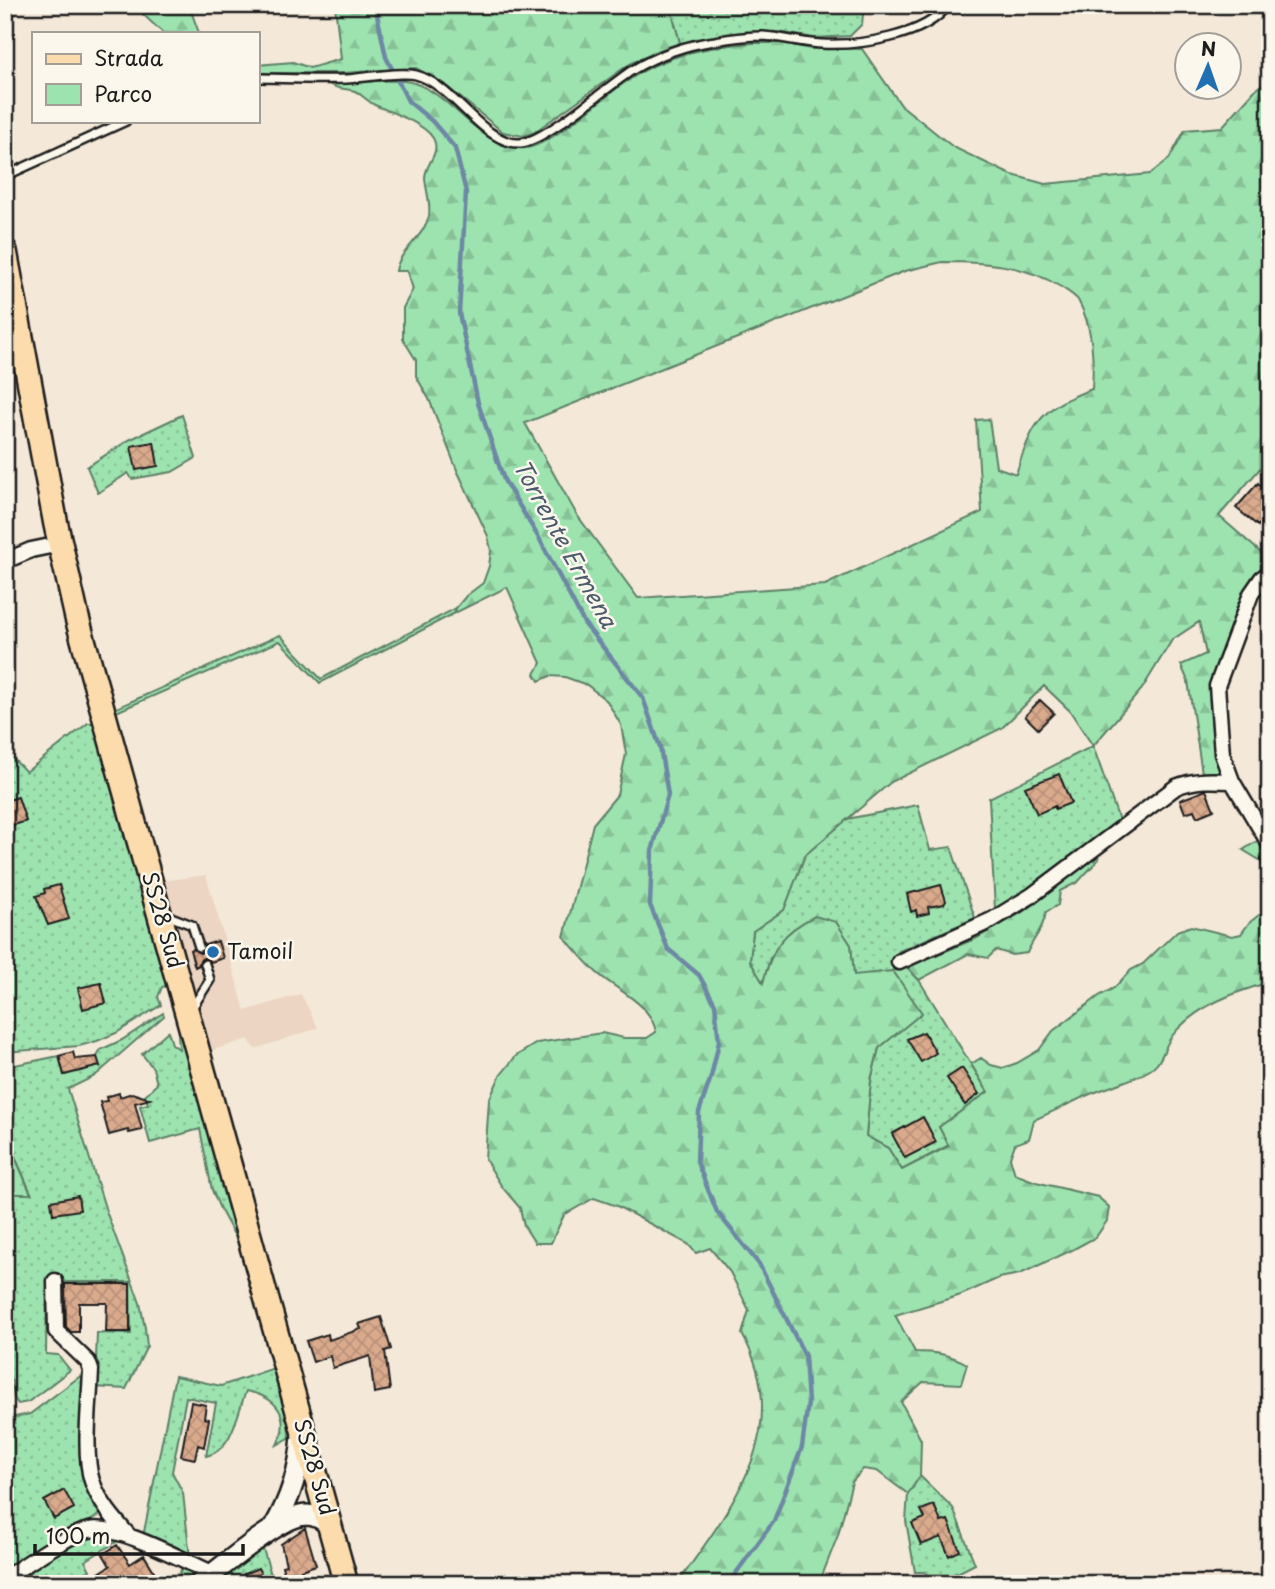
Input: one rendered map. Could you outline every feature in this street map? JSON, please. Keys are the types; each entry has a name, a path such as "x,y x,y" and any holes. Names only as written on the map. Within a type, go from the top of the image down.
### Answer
{"main road":[{"name":"SS28 Sud","path":"5,251 60,544 88,657 346,1584"},
{"path":"272,1530 289,1496 301,1453 302,1426"},
{"path":"207,1579 284,1522 304,1515 315,1507 321,1492 301,1489 289,1496"},
{"path":"304,1515 315,1516 331,1527"}],"street":[{"path":"5,561 31,550 60,544"},
{"path":"1270,573 1262,578 1251,594 1217,686 1222,754 1232,781 1270,845"},
{"path":"899,962 992,920 1031,896 1177,787 1197,781 1232,781"},
{"path":"55,1281 56,1331 88,1362 91,1370 89,1451 92,1482 109,1512 129,1536"},
{"path":"5,1578 83,1532 101,1528 129,1536 207,1579"}],"lane":[{"path":"259,78 343,79 415,75 439,88 495,135 512,143 523,143 542,135 643,65 683,47 717,40 763,36 817,44 850,44 923,27 943,13 948,5"},
{"path":"5,176 124,122"},
{"path":"160,913 192,925 199,947"},
{"path":"188,1014 210,980 205,964"}],"shaded area":[{"path":"206,875 245,1011 301,994 318,1028 255,1049 248,1039 207,1052 161,881"}],"green space":[{"path":"133,5 186,5 199,32 162,32"},
{"path":"335,5 670,5 680,43 628,65 533,133 523,136 503,132 445,85 416,68 343,73 259,73 259,65 293,62 310,68 341,59"},
{"path":"670,5 864,5 862,24 850,36 814,38 779,32 749,32 680,43"},
{"path":"783,43 811,49 862,49 901,105 953,147 1009,174 1045,184 1150,174 1169,159 1185,130 1222,127 1256,89 1270,78 1270,457 1219,516 1267,558 1242,597 1211,690 1217,753 1226,777 1202,773 1188,681 1181,665 1206,654 1199,622 1172,640 1142,689 1093,746 1070,711 1044,686 1002,728 891,782 805,855 784,910 753,931 750,961 763,983 770,960 780,942 794,928 815,916 836,922 851,945 854,975 893,971 922,1013 879,1048 871,1080 866,1136 888,1148 902,1170 949,1146 939,1127 988,1092 971,1064 981,1058 991,1065 1003,1068 1039,1050 1053,1031 1099,996 1114,988 1177,931 1191,926 1232,936 1241,934 1259,915 1270,916 1270,982 1243,990 1204,1008 1181,1025 1152,1068 1034,1120 1029,1139 1015,1144 1010,1158 1015,1174 1036,1182 1098,1197 1109,1207 1107,1221 1096,1237 1020,1274 999,1278 961,1295 895,1315 915,1352 942,1354 967,1364 961,1384 923,1382 901,1402 921,1440 920,1476 908,1494 877,1471 863,1469 852,1482 838,1535 820,1581 815,1584 677,1584 736,1497 750,1466 759,1435 762,1402 757,1369 742,1334 749,1310 730,1272 710,1248 696,1253 688,1244 617,1206 594,1198 564,1215 551,1243 535,1243 524,1226 520,1208 502,1187 485,1159 489,1100 500,1076 516,1056 537,1043 602,1033 624,1038 647,1038 656,1032 647,1012 594,970 564,937 593,824 617,795 626,754 621,725 607,701 587,685 565,677 550,676 539,681 535,674 541,663 507,587 455,613 466,596 483,583 491,551 488,536 457,470 429,399 416,376 416,360 403,339 403,308 413,289 407,271 396,271 429,216 425,178 435,152 435,143 432,136 418,124 373,104 355,91 329,84 385,81 414,83 442,99 496,142 526,148 549,139 641,72 687,53 736,44","holes":["942,262 1004,266 1047,279 1078,300 1087,321 1091,343 1092,389 1061,403 1041,419 1028,441 1016,474 996,467 989,419 976,420 982,512 825,585 638,598 577,515 525,423 905,271"]},
{"path":"182,415 196,458 172,472 132,479 128,473 98,493 87,467 129,440"},
{"path":"456,608 455,613 320,683 280,641 114,713 112,710 280,635 321,679"},
{"path":"88,723 98,723 170,985 162,987 158,997 161,1005 116,1033 97,1041 79,1046 5,1052 5,750 26,772"},
{"path":"1093,746 1120,823 995,910 989,798"},
{"path":"918,805 930,850 951,847 975,918 899,951 893,959 893,970 907,967 919,980 988,1092 939,1127 949,1145 902,1170 888,1148 866,1137 871,1080 879,1048 921,1013 893,971 854,976 851,945 836,922 770,958 763,984 750,961 753,931 784,909 805,855 847,819"},
{"path":"1259,840 1270,861 1270,888 1261,861 1243,850"},
{"path":"1097,855 1099,859 1078,882 1060,891 1058,905 1046,912 1041,928 1027,953 1012,955 996,950 988,958 968,954 919,980 907,967 977,938 1028,909"},
{"path":"163,1013 164,1016 95,1076 68,1089 106,1211 140,1303 147,1346 126,1389 95,1387 97,1333 131,1334 130,1282 47,1282 46,1354 58,1355 70,1370 28,1402 18,1404 5,1367 5,1194 31,1193 5,1134 5,1067 59,1056 64,1075 99,1066 97,1057 100,1050 122,1040"},
{"path":"168,1031 172,1044 179,1049 178,1034 182,1031 244,1253 212,1190 200,1129 150,1143 140,1106 148,1104 145,1095 157,1084 153,1068 142,1054"},
{"path":"5,1134 31,1194 5,1194"},
{"path":"277,1367 288,1414 289,1438 277,1445 283,1425 278,1409 266,1398 246,1391 228,1439 215,1453 206,1456 216,1403 186,1397 172,1472 183,1493 190,1558 143,1537 175,1376 221,1386"},
{"path":"87,1371 84,1469 103,1513 5,1572 5,1499 15,1488 5,1484 5,1412 15,1417 30,1414"},
{"path":"920,1476 953,1508 975,1564 936,1584 932,1584 925,1572 915,1572 906,1521 908,1494"},
{"path":"96,1534 121,1539 85,1561 90,1570 66,1584 7,1584 74,1543"},
{"path":"263,1549 274,1584 213,1584"},
{"path":"183,1565 202,1573 186,1584 175,1584"}],"building":[{"path":"154,442 158,466 136,470 131,446"},
{"path":"1270,476 1270,512 1258,526 1236,508 1258,483 1262,487"},
{"path":"1040,700 1054,713 1038,729 1025,716"},
{"path":"1059,774 1071,803 1037,814 1025,787"},
{"path":"1206,790 1214,810 1197,817 1194,810 1185,813 1180,800"},
{"path":"18,797 26,821 5,828 5,801"},
{"path":"59,885 69,919 48,925 36,896 45,893 44,889"},
{"path":"941,885 946,901 944,904 928,907 929,913 917,916 916,910 911,912 907,894"},
{"path":"218,941 223,958 211,962 204,958 195,967 190,950 200,953 204,951 205,945"},
{"path":"101,983 106,1003 83,1009 78,988"},
{"path":"924,1032 936,1053 921,1062 907,1039"},
{"path":"73,1052 75,1059 97,1057 100,1066 64,1075 59,1056"},
{"path":"962,1068 979,1094 965,1105 947,1078"},
{"path":"119,1093 120,1097 132,1093 150,1099 135,1103 142,1130 109,1135 100,1102"},
{"path":"923,1117 936,1142 905,1158 892,1134"},
{"path":"78,1196 80,1210 53,1214 51,1201"},
{"path":"65,1284 130,1284 130,1332 106,1332 107,1303 79,1303 79,1332 71,1332 66,1327"},
{"path":"381,1317 391,1349 385,1351 390,1390 374,1393 370,1356 333,1368 330,1356 313,1362 306,1341 328,1334 329,1340 361,1329 359,1324"},
{"path":"191,1402 206,1405 204,1418 209,1419 204,1447 198,1445 195,1459 181,1456"},
{"path":"64,1490 74,1508 54,1519 44,1501"},
{"path":"934,1505 941,1522 948,1520 960,1551 949,1556 941,1537 921,1545 912,1523 925,1518 921,1510"},
{"path":"305,1528 316,1565 301,1570 304,1580 299,1581 300,1584 249,1584 244,1574 258,1568 265,1582 284,1573 282,1566 286,1565 281,1544"},
{"path":"117,1545 130,1564 144,1555 162,1584 132,1584 127,1575 113,1584 82,1584 110,1566 103,1554"}],"waterway":[{"name":"Torrente Ermena","path":"375,5 386,57 408,101 432,121 455,148 466,192 459,313 478,403 504,480 539,538 584,623 643,698 660,747 668,795 652,851 650,905 668,949 699,975 715,1004 719,1042 699,1112 697,1162 717,1212 759,1264 805,1356 808,1403 802,1447 774,1521 728,1584"}],"place":[{"name":"Tamoil","path":"213,952"}]}
